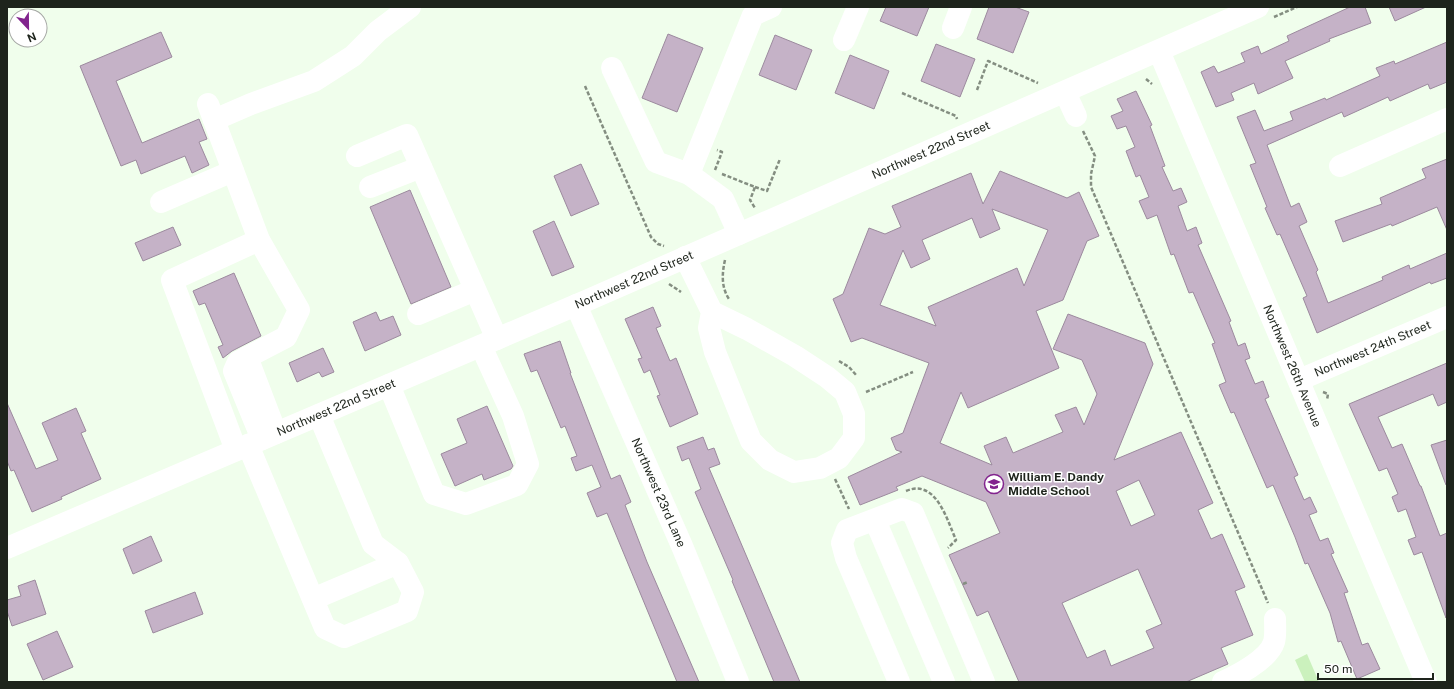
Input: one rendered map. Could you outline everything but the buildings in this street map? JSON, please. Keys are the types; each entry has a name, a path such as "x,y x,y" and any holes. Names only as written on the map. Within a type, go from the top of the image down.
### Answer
{"street":[{"path":"319,415 373,544 398,563 413,592 407,611 344,637 326,628 313,599 255,442 234,371 238,362 286,337 299,310 259,240 211,112 250,104 314,81 353,56 378,31 410,7"},
{"path":"689,174 753,15 771,7"},
{"path":"844,40 858,7"},
{"path":"953,28 961,7"},
{"name":"Northwest 22nd Street","path":"7,548 576,305 677,252 1065,92 1258,7"},
{"name":"Northwest 26th Avenue","path":"1158,51 1426,682"},
{"path":"612,68 656,162 689,174 723,199 736,227"},
{"path":"1065,92 1076,116"},
{"path":"1340,166 1447,119"},
{"path":"357,156 407,135 475,290 489,342 528,464 517,485 466,504 434,494 389,385"},
{"path":"370,187 421,167"},
{"path":"161,202 233,171"},
{"path":"255,442 172,280 259,240"},
{"path":"677,252 712,312 747,329 795,356 827,377 845,392 854,414 854,438 839,458 820,468 794,472 770,460 751,441 715,352 709,328 712,312"},
{"path":"418,314 475,290"},
{"name":"Northwest 23rd Lane","path":"576,305 682,546 738,682"},
{"name":"Northwest 24th Street","path":"1299,380 1447,317"},
{"path":"899,682 846,558 842,543 848,530 902,509 913,513 984,682"},
{"path":"875,520 944,682"},
{"path":"313,599 398,563"},
{"path":"1222,682 1244,672 1262,658 1274,642 1275,619"}],"path":[{"path":"977,90 988,61 1038,82 1039,84 1032,88"},
{"path":"585,86 658,251"},
{"path":"902,93 956,116 958,121 951,124"},
{"path":"1076,116 1095,156 1091,174 1091,187 1275,619"},
{"path":"707,187 714,171 767,191 780,159"},
{"path":"755,187 750,200 755,209"},
{"path":"736,227 755,209 762,206"},
{"path":"654,241 677,252"},
{"path":"727,255 722,272 723,284 731,303"},
{"path":"662,283 673,287 686,297"},
{"path":"836,359 849,367 860,380"},
{"path":"866,392 912,372"},
{"path":"863,386 867,398"},
{"path":"830,479 839,475"}],"green space":[{"path":"1307,654 1319,682 1305,682 1295,660"}],"place":[{"name":"William E. Dandy Middle School","path":"994,484"}]}
